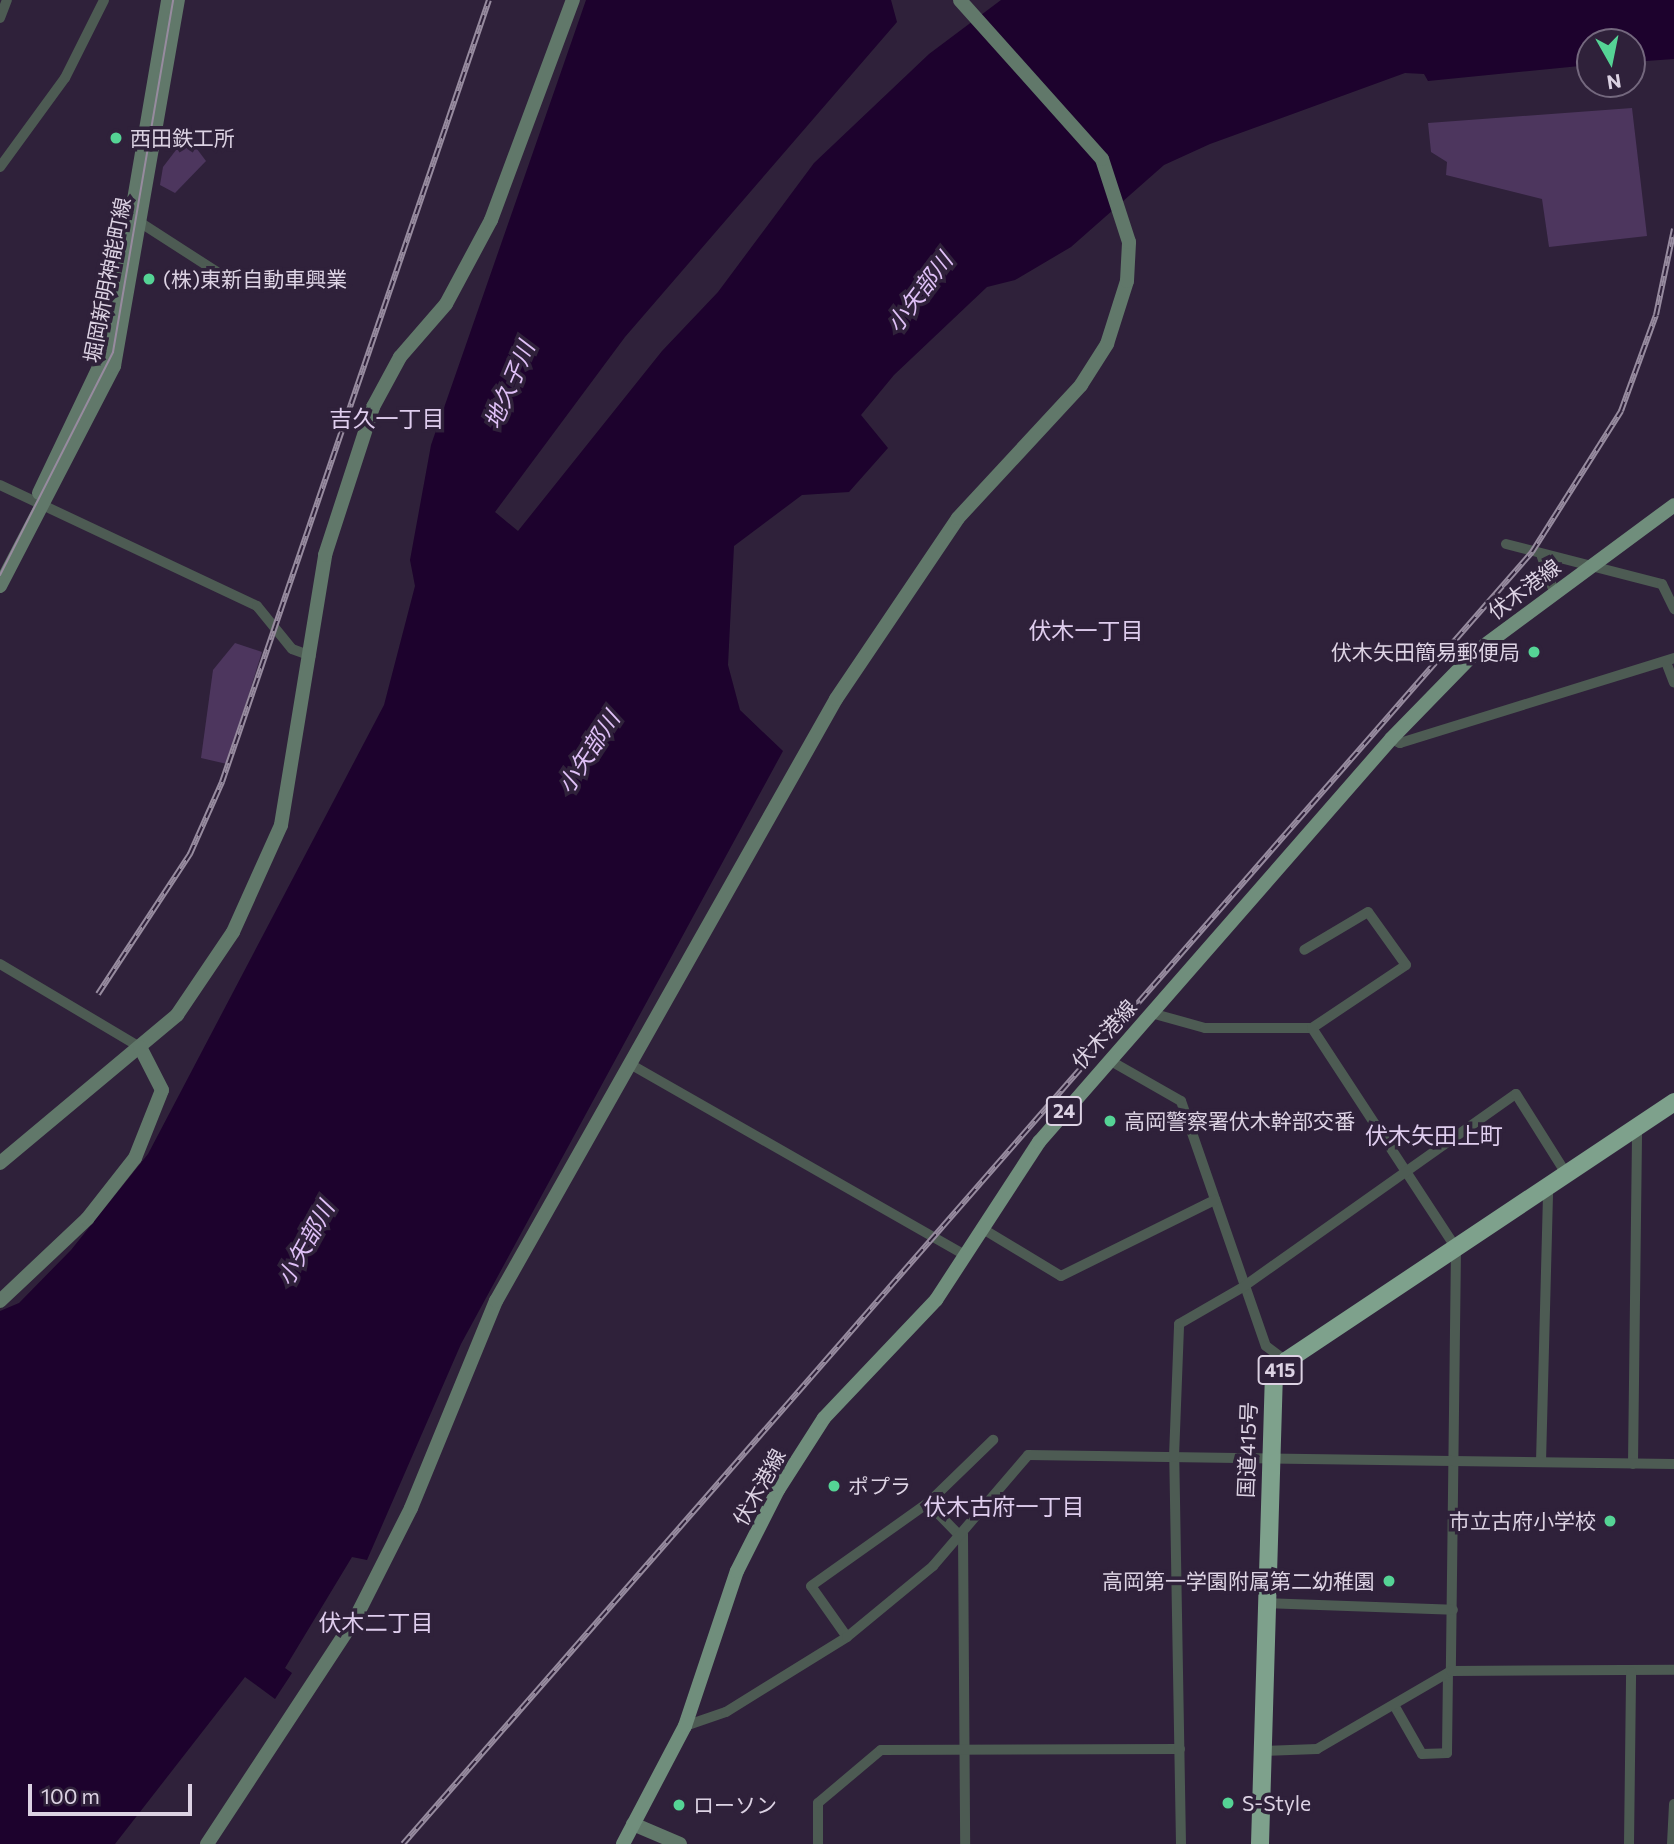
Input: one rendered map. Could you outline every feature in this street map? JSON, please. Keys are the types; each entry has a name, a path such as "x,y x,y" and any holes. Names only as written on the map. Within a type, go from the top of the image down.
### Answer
{"highway":[{"name":"415","path":"1286,1361 1637,1131 1674,1102"},
{"name":"国道415号","path":"1261,1844 1269,1458 1274,1379 1286,1361"}],"main road":[{"name":"伏木港線","path":"623,1844 685,1726 737,1571 778,1490 824,1418 936,1300 1039,1142 1391,739 1476,651 1674,505"}],"street":[{"path":"0,18 7,0"},
{"path":"0,167 65,78 104,0"},
{"name":"堀岡新明神能町線","path":"0,586 109,346 168,0"},
{"name":"堀岡新明神能町線","path":"0,565 39,502 114,366 178,0"},
{"path":"0,1163 177,1015 201,983 264,867 291,787 325,555 373,407 400,357 446,304 491,220 573,0"},
{"path":"207,1844 355,1619 411,1508 496,1301 878,631 958,518 1081,384 1107,344 1127,281 1129,242 1102,159 960,0"},
{"path":"141,223 228,279"},
{"path":"0,485 257,606 292,649 311,656"},
{"path":"1506,544 1541,554 1596,562 1662,584 1674,609"},
{"path":"1541,554 1554,591"},
{"path":"1391,739 1400,743 1670,660 1674,683"},
{"path":"1151,1013 1205,1028 1312,1028 1406,965 1368,912 1304,950"},
{"path":"0,964 140,1047 162,1090 135,1158 87,1219 0,1301"},
{"path":"1312,1028 1408,1171 1455,1248 1452,1610 1447,1753 1422,1754 1394,1705"},
{"path":"1109,1060 1181,1101 1243,1287 1266,1346 1286,1361"},
{"path":"630,1064 965,1255"},
{"path":"1181,1844 1174,1457 1179,1324 1243,1287 1516,1094 1567,1175"},
{"path":"1633,1464 1637,1131"},
{"path":"1541,1462 1548,1188"},
{"path":"983,1229 1062,1276 1215,1200"},
{"path":"847,1637 811,1586 928,1503 993,1440"},
{"path":"685,1726 726,1712 847,1637 962,1536 1028,1455 1674,1464"},
{"path":"928,1503 962,1536 965,1844"},
{"path":"1266,1603 1452,1610"},
{"path":"1263,1751 1317,1749 1450,1672 1674,1670"},
{"path":"1629,1844 1631,1672"},
{"path":"818,1844 818,1803 881,1750 965,1752 1181,1749"},
{"path":"1672,1844 1674,1804"},
{"path":"633,1824 680,1844"}],"shaded area":[{"path":"1632,108 1647,236 1549,247 1542,199 1446,175 1447,162 1431,152 1428,123"},
{"path":"194,145 206,161 175,193 160,185 163,167 176,150"},
{"path":"235,643 262,652 227,764 201,758 213,670"}],"water":[{"path":"586,0 891,0 897,22 625,337 495,512 518,531 662,351 718,292 814,163 929,54 1001,0 1674,0 1674,59 1646,61 1646,28 1576,28 1576,66 1428,81 1424,74 1405,73 1210,144 1164,165 1071,247 1015,280 987,287 894,375 861,415 888,448 849,492 802,495 734,546 728,665 740,710 783,751 461,1344 367,1560 352,1557 285,1668 292,1673 275,1699 245,1677 115,1844 0,1844 0,1311 19,1303 71,1250 148,1154 384,705 415,586 410,560 431,445"}],"tram line":[{"path":"0,575 113,352 173,0"}],"railway":[{"path":"98,994 190,854 222,782 489,0"},
{"path":"403,1844 1532,552 1621,411 1656,315 1674,229"}],"place":[{"name":"西田鉄工所","path":"116,138"},
{"name":"(株)東新自動車興業","path":"149,279"},
{"name":"伏木矢田簡易郵便局","path":"1534,652"},
{"name":"高岡警察署伏木幹部交番","path":"1110,1121"},
{"name":"ポプラ","path":"834,1486"},
{"name":"市立古府小学校","path":"1610,1521"},
{"name":"高岡第一学園附属第二幼稚園","path":"1389,1581"},
{"name":"S-Style","path":"1228,1803"},
{"name":"ローソン","path":"679,1805"}],"district":[{"name":"吉久一丁目","path":"387,418"},
{"name":"伏木一丁目","path":"1086,630"},
{"name":"伏木矢田上町","path":"1434,1135"},
{"name":"伏木古府一丁目","path":"1004,1506"},
{"name":"伏木二丁目","path":"376,1622"}],"water label":[{"name":"小矢部川","path":"919,292"},
{"name":"地久子川","path":"509,385"},
{"name":"小矢部川","path":"588,752"},
{"name":"小矢部川","path":"305,1243"}]}
